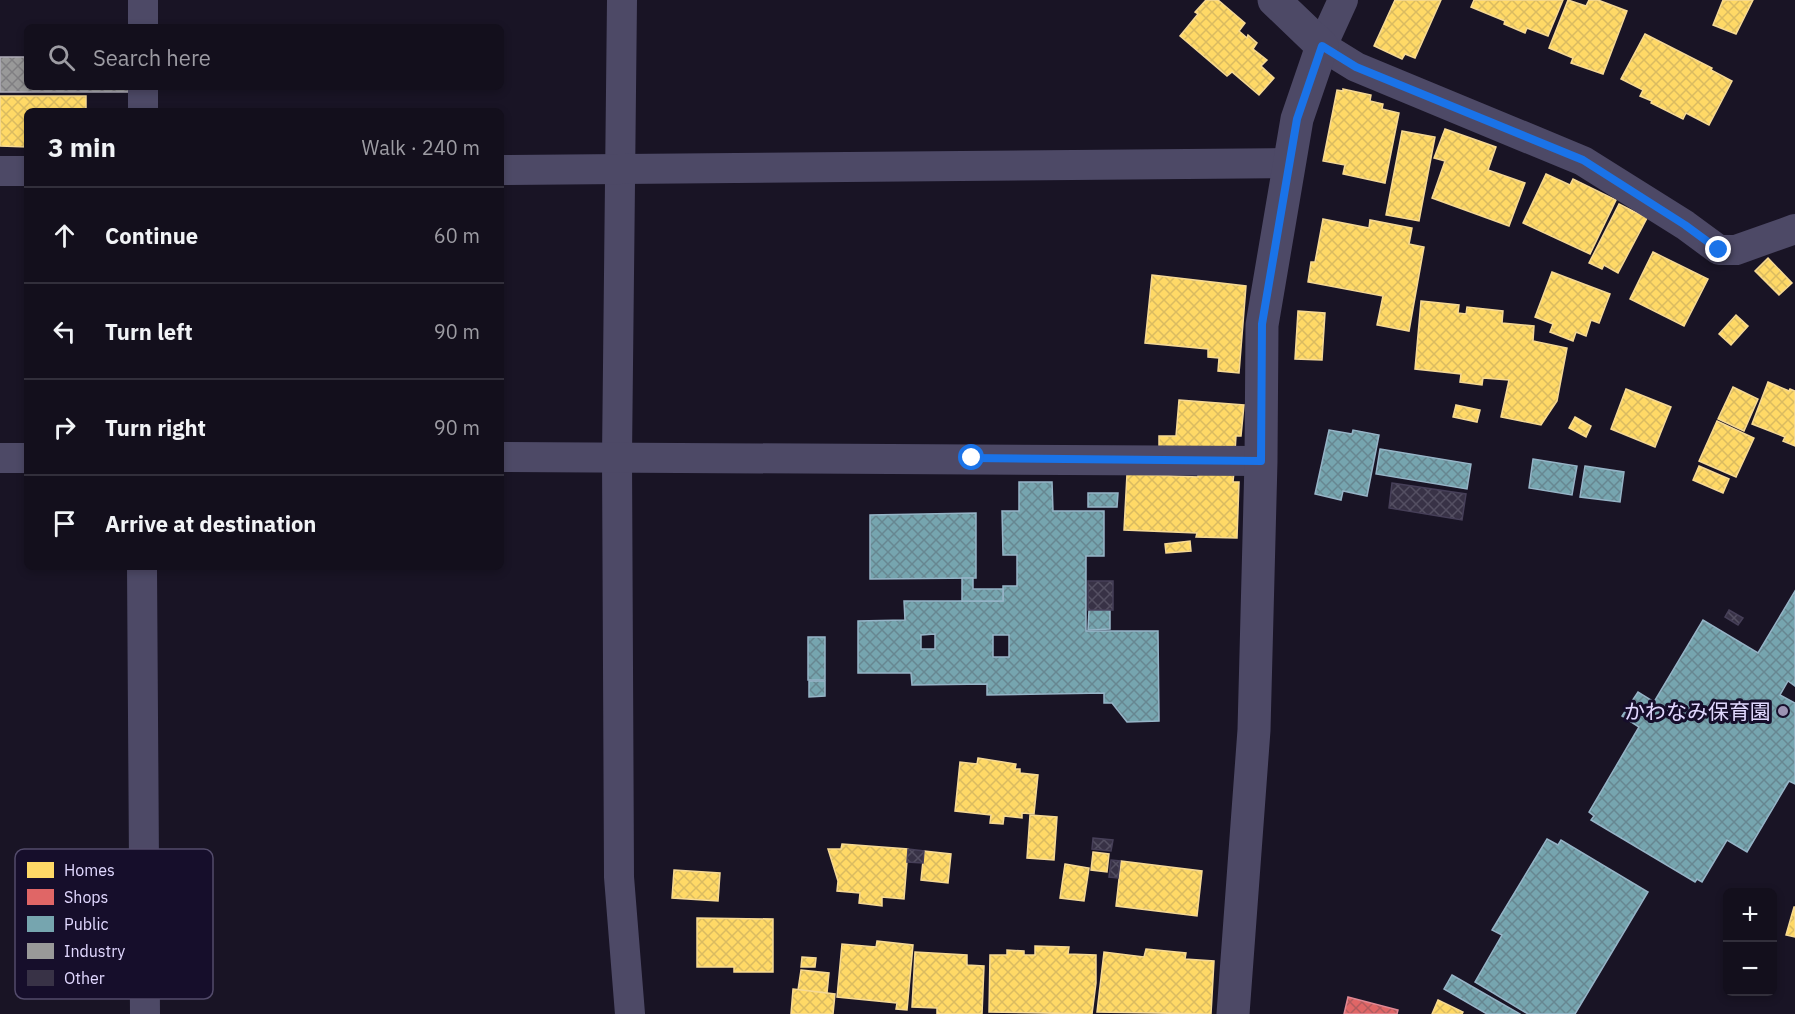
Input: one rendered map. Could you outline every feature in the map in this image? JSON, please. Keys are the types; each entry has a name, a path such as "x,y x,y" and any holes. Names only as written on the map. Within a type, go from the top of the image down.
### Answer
{"street":[{"path":"143,0 143,24"},
{"path":"622,0 616,457 620,877 630,1014"},
{"path":"1274,0 1322,46 1356,67 1583,160 1685,225 1719,250 1736,250 1795,229"},
{"path":"1233,1014 1254,730 1262,324 1297,119 1322,46 1343,0"},
{"path":"143,90 143,108"},
{"path":"504,170 1290,163"},
{"path":"0,171 24,171"},
{"path":"504,457 1261,461"},
{"path":"0,458 24,458"},
{"path":"142,570 144,849"},
{"path":"145,999 145,1014"}],"building: Homes":[{"path":"1206,0 1218,0 1245,23 1239,31 1257,43 1253,49 1267,60 1261,66 1274,78 1259,95 1232,72 1227,76 1180,36 1198,14 1195,12"},
{"path":"1395,0 1441,0 1415,58 1405,54 1402,59 1374,46"},
{"path":"1474,0 1563,0 1548,36 1527,28 1525,33 1504,24 1505,21 1471,7"},
{"path":"1568,0 1586,6 1589,0 1598,0 1627,11 1603,74 1571,63 1573,58 1549,48"},
{"path":"1723,0 1753,0 1736,34 1713,25"},
{"path":"1645,34 1712,68 1711,70 1732,81 1709,125 1686,113 1683,119 1651,103 1652,101 1640,96 1643,90 1621,79"},
{"path":"1343,89 1371,95 1370,101 1383,104 1382,109 1399,113 1385,183 1343,174 1345,165 1323,161 1337,90 1343,91"},
{"path":"0,96 86,96 86,108 24,108 24,147 0,146"},
{"path":"1445,129 1496,147 1488,170 1525,183 1509,226 1432,198 1445,161 1434,158"},
{"path":"1402,131 1435,137 1419,221 1386,215"},
{"path":"1546,174 1570,185 1573,179 1616,200 1590,254 1523,223"},
{"path":"1619,204 1647,218 1618,273 1604,265 1602,269 1589,263"},
{"path":"1323,219 1369,228 1370,220 1412,228 1409,244 1424,247 1409,331 1377,325 1383,296 1308,282 1311,262 1315,262"},
{"path":"1653,252 1708,279 1684,326 1630,299"},
{"path":"1768,258 1792,283 1779,295 1755,271"},
{"path":"1552,272 1610,294 1599,323 1591,320 1586,336 1576,332 1573,341 1550,332 1553,324 1535,317"},
{"path":"1152,275 1246,286 1239,373 1218,371 1219,358 1208,357 1208,349 1145,343"},
{"path":"1421,301 1459,305 1458,313 1466,314 1467,307 1503,311 1502,323 1534,326 1533,341 1567,348 1557,401 1541,425 1501,417 1509,380 1483,378 1482,385 1460,382 1461,374 1415,369"},
{"path":"1298,311 1325,313 1322,360 1295,359"},
{"path":"1736,315 1748,326 1731,345 1719,334"},
{"path":"1768,382 1789,391 1790,389 1795,391 1795,446 1783,441 1785,437 1752,424"},
{"path":"1733,387 1758,399 1744,431 1718,419"},
{"path":"1626,389 1671,407 1655,447 1611,429"},
{"path":"1179,400 1244,405 1241,436 1236,436 1235,452 1159,450 1159,436 1176,436"},
{"path":"1456,405 1480,410 1477,422 1453,417"},
{"path":"1575,417 1591,426 1586,437 1569,428"},
{"path":"1717,421 1754,438 1736,477 1699,461"},
{"path":"1699,466 1729,479 1723,493 1693,480"},
{"path":"1198,470 1234,472 1233,482 1239,482 1237,538 1196,537 1197,533 1124,530 1127,474 1198,477"},
{"path":"1190,541 1191,551 1166,553 1165,544"},
{"path":"978,758 1016,764 1015,769 1020,769 1020,773 1038,775 1034,814 1022,813 1022,818 1004,816 1003,824 990,823 991,815 955,811 960,762 977,764"},
{"path":"1030,815 1057,817 1054,860 1027,858"},
{"path":"842,844 908,849 904,899 882,897 882,906 859,903 860,893 837,891 838,881 828,849 841,849"},
{"path":"924,851 951,854 948,883 921,880"},
{"path":"1093,852 1109,854 1107,872 1091,870"},
{"path":"1121,861 1202,871 1197,916 1116,906"},
{"path":"1065,864 1089,868 1084,901 1060,898"},
{"path":"674,870 720,873 718,901 672,898"},
{"path":"1795,907 1795,937 1786,935"},
{"path":"697,918 773,919 773,972 734,972 734,967 697,967"},
{"path":"877,941 913,945 907,1010 896,1009 897,1003 837,997 842,944 876,947"},
{"path":"1035,946 1069,947 1068,954 1096,955 1096,983 1092,1014 989,1012 990,955 1007,955 1007,950 1024,951 1024,955 1035,955"},
{"path":"1146,949 1186,953 1185,959 1214,961 1211,1014 1097,1012 1104,952 1144,957"},
{"path":"915,952 967,955 967,965 984,966 982,1014 937,1014 937,1008 912,1007"},
{"path":"802,957 816,958 815,967 801,967"},
{"path":"801,970 829,973 827,993 798,990"},
{"path":"793,989 835,994 833,1014 791,1014"},
{"path":"1438,1000 1463,1012 1462,1014 1432,1014"}],"building: Shops":[{"path":"1348,997 1398,1010 1397,1014 1344,1014"}],"building: Public":[{"path":"1329,430 1352,434 1353,430 1379,435 1367,496 1343,491 1341,500 1315,494"},
{"path":"1380,449 1471,464 1467,489 1376,474"},
{"path":"1533,459 1577,466 1572,495 1529,488"},
{"path":"1585,466 1624,472 1620,502 1580,497"},
{"path":"1019,482 1052,482 1053,511 1104,511 1104,556 1086,556 1086,631 1158,631 1159,721 1127,722 1112,703 1104,703 1104,693 987,695 987,684 912,685 911,673 858,673 858,621 905,620 904,601 1003,601 1003,586 1017,586 1017,555 1003,555 1002,511 1019,511","holes":["935,634 935,649 921,649 921,635","993,635 1009,635 1009,657 993,657"]},
{"path":"1088,493 1118,493 1117,507 1088,507"},
{"path":"976,513 976,578 870,579 870,515"},
{"path":"962,578 973,578 973,589 1003,589 1003,601 962,601"},
{"path":"1795,591 1795,686 1788,681 1780,695 1795,703 1795,784 1789,781 1747,852 1727,840 1702,882 1697,879 1695,882 1591,820 1594,816 1589,812 1639,727 1622,716 1638,692 1654,702 1703,620 1758,653"},
{"path":"1089,610 1110,610 1110,629 1088,630"},
{"path":"808,637 825,637 825,680 808,680"},
{"path":"809,681 825,681 825,696 809,697"},
{"path":"1547,839 1558,845 1561,840 1648,892 1575,1014 1528,1014 1475,982 1502,935 1492,930"},
{"path":"1452,975 1520,1014 1487,1014 1444,989"}],"building: Industry":[{"path":"0,57 24,57 24,90 130,90 130,92 0,92"}],"building: Other":[{"path":"1392,483 1466,494 1462,520 1389,508"},
{"path":"1088,581 1113,581 1113,610 1088,610"},
{"path":"1729,610 1743,618 1738,625 1725,617"},
{"path":"1093,838 1113,840 1111,851 1092,849"},
{"path":"908,849 924,851 923,863 907,862"},
{"path":"1111,860 1120,861 1118,878 1109,877"}],"place":[{"name":"かわなみ保育園","path":"1783,711"}],"route":[{"path":"972,458 1261,461 1262,324 1297,119 1322,46 1356,67 1583,160 1685,225 1719,250"}]}
